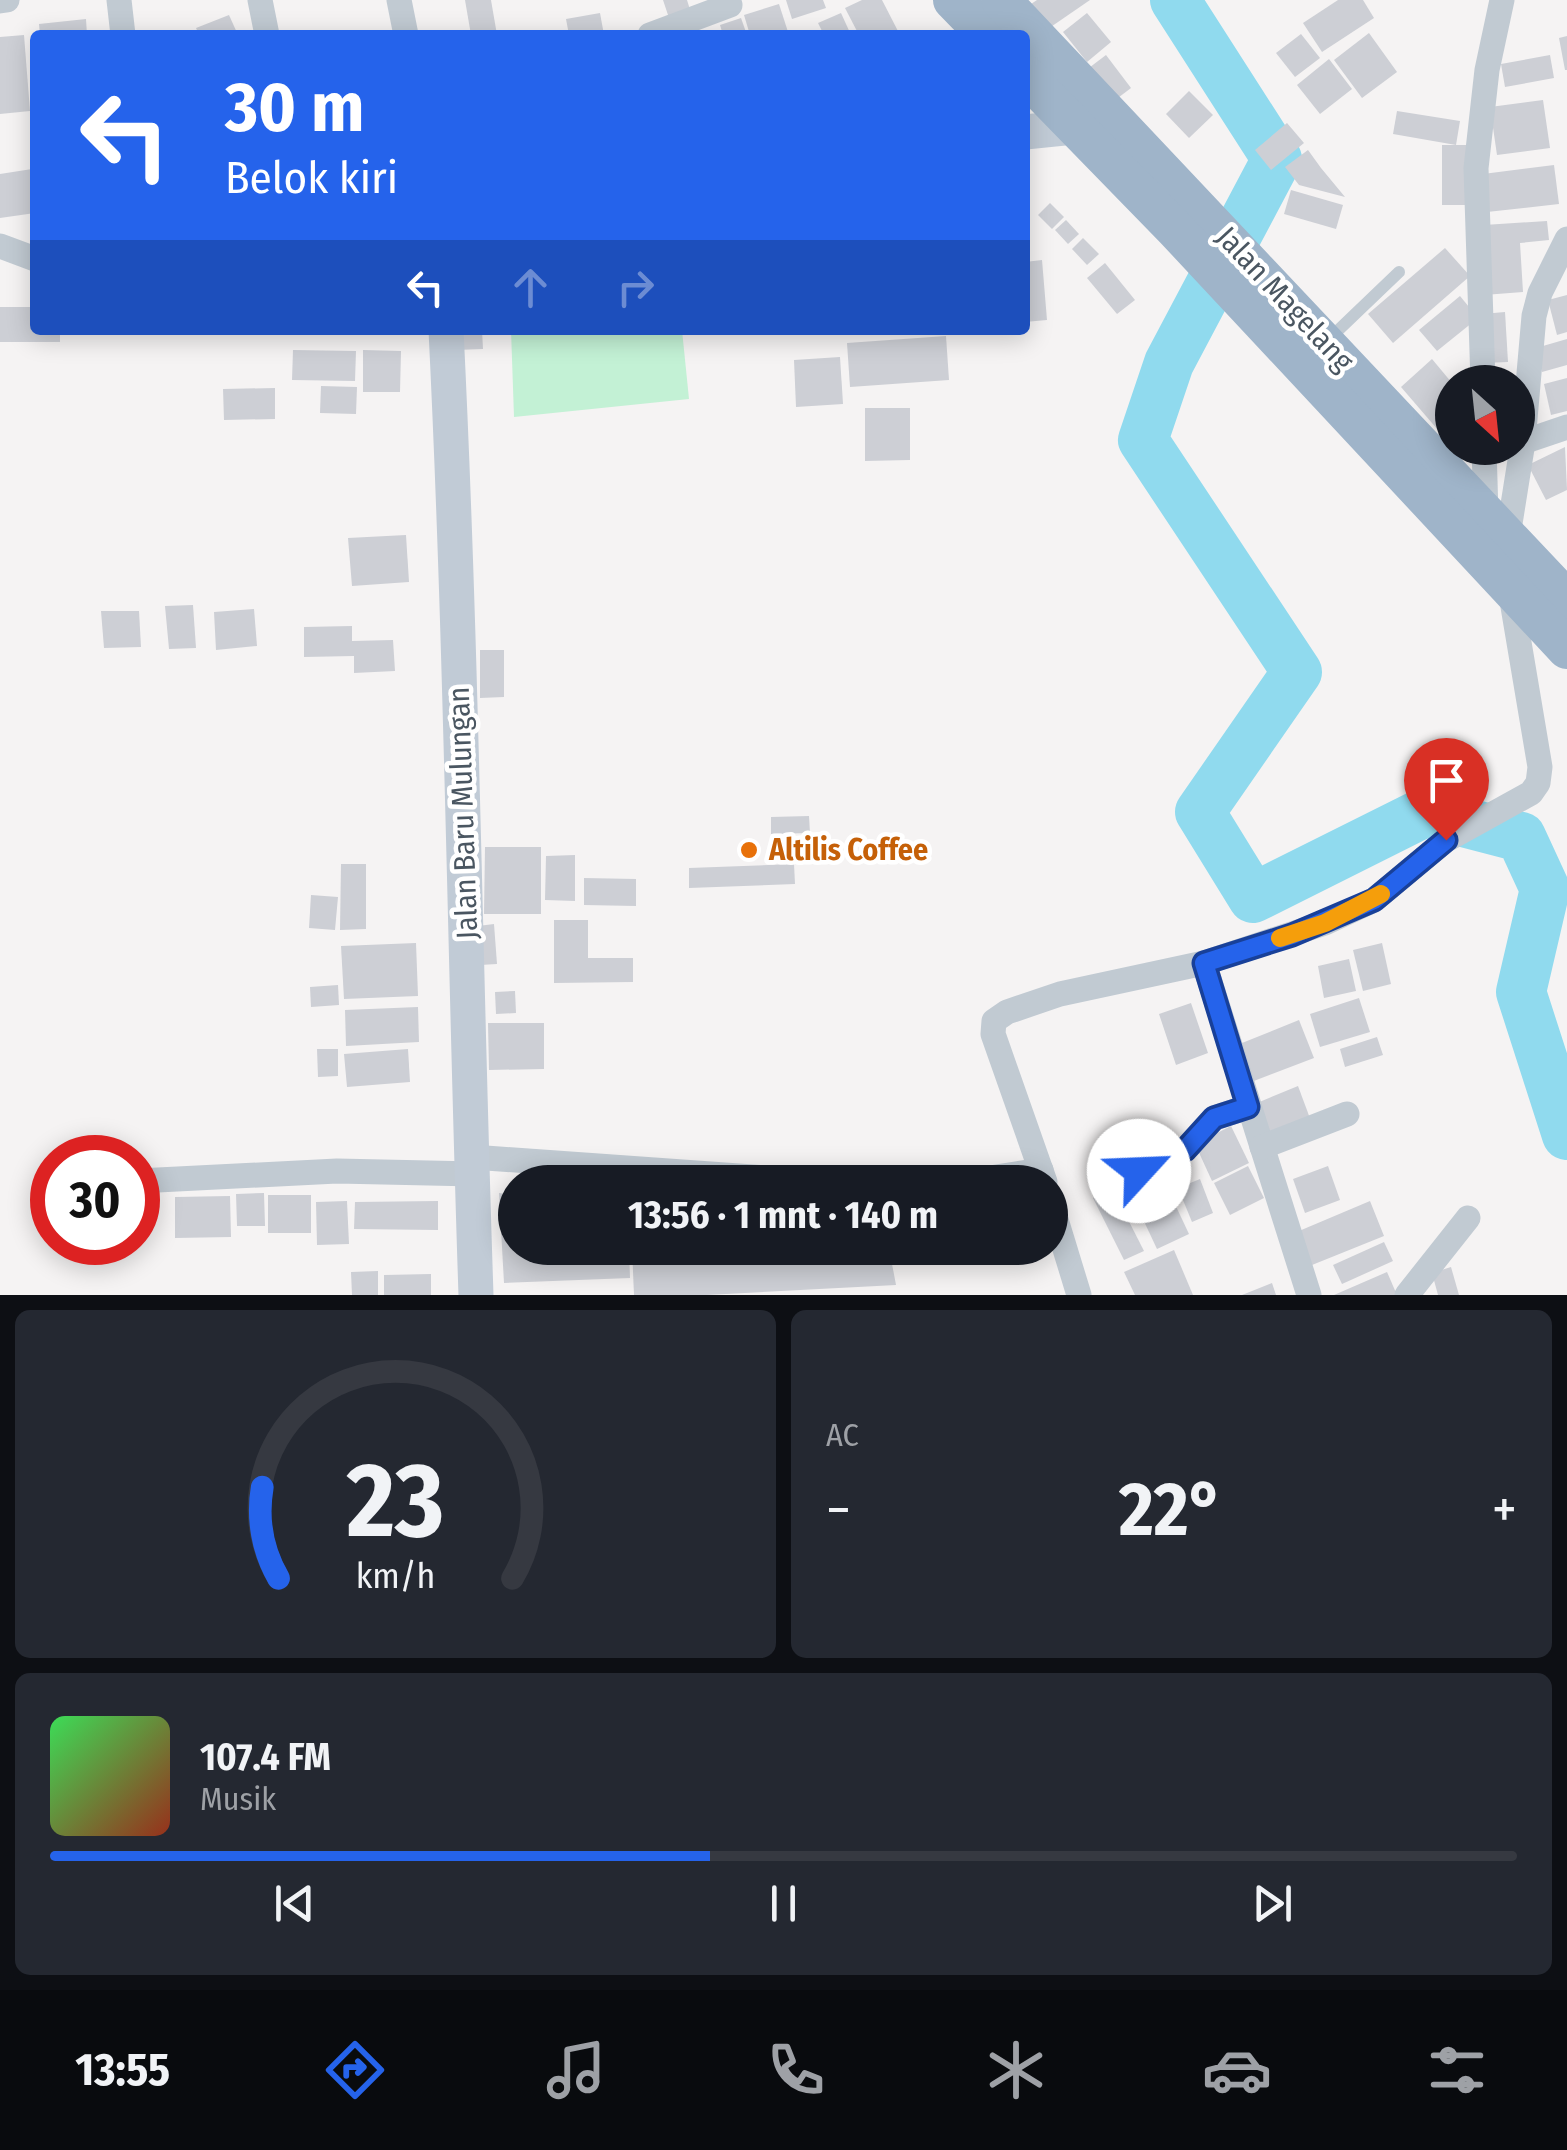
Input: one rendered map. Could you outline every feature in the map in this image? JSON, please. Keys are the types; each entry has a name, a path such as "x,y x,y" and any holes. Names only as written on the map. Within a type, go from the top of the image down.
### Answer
{"highway":[{"path":"954,0 982,30"},
{"name":"Jalan Magelang","path":"1001,0 1026,30"},
{"name":"Jalan Magelang","path":"1030,34 1186,218 1497,524 1567,600"},
{"name":"Jalan Magelang","path":"1030,80 1074,126 1186,218"},
{"name":"Jalan Magelang","path":"1310,341 1509,585 1567,649"}],"main road":[{"path":"1030,131 1074,126"},
{"name":"Jalan Baru Mulungan","path":"446,335 466,851 476,1295"}],"street":[{"path":"119,0 122,30"},
{"path":"260,0 266,30"},
{"path":"399,0 405,30"},
{"path":"1483,365 1476,168 1487,70 1502,0"},
{"path":"663,30 730,5"},
{"path":"1530,365 1540,293 1567,239"},
{"path":"0,246 30,257"},
{"path":"1535,438 1567,428"},
{"path":"1487,465 1497,524"},
{"path":"1497,524 1516,465"},
{"path":"1039,1165 993,1034 994,1022 1008,1012 1060,994 1204,963 1292,935 1374,900 1446,840 1534,788 1540,767 1509,585"},
{"path":"1204,963 1309,1295"},
{"path":"1104,1185 1174,1158 1214,1118 1248,1107"},
{"path":"1262,1147 1348,1114"},
{"path":"160,1180 498,1167"},
{"path":"1407,1295 1468,1218"},
{"path":"1068,1259 1079,1295"}],"lane":[{"path":"1310,341 1399,272"}],"green space":[{"path":"511,335 683,335 689,399 514,417"}],"building":[{"path":"465,0 491,0 496,30 470,30"},
{"path":"663,0 687,0 691,13 670,21"},
{"path":"786,0 823,0 826,8 792,19"},
{"path":"862,0 882,0 897,30 856,30 845,8"},
{"path":"1037,0 1090,0 1042,33 1025,8"},
{"path":"1338,0 1363,0 1374,18 1322,52 1303,23"},
{"path":"779,4 787,30 748,30 744,15"},
{"path":"600,13 603,30 568,30 566,19"},
{"path":"841,13 849,30 822,30 818,23"},
{"path":"1087,13 1111,42 1087,62 1063,32"},
{"path":"229,15 236,30 197,30"},
{"path":"741,18 745,30 722,30 720,25"},
{"path":"86,19 87,30 40,30 39,24"},
{"path":"1369,33 1397,72 1362,98 1334,60"},
{"path":"1301,34 1320,58 1295,77 1276,53"},
{"path":"24,35 30,111 0,114 0,37"},
{"path":"1567,36 1567,70 1565,70 1559,38"},
{"path":"1106,55 1131,88 1102,110 1077,77"},
{"path":"1550,55 1554,78 1505,87 1501,64"},
{"path":"1329,59 1352,89 1320,114 1297,85"},
{"path":"1189,91 1213,115 1189,138 1166,114"},
{"path":"1543,100 1550,148 1497,155 1490,107"},
{"path":"1397,111 1460,121 1456,145 1393,134"},
{"path":"1287,123 1304,143 1271,170 1255,150"},
{"path":"1442,145 1473,145 1473,205 1442,205"},
{"path":"1308,150 1345,197 1299,185 1285,167"},
{"path":"1554,165 1559,204 1487,212 1483,174"},
{"path":"30,169 30,214 0,218 0,174"},
{"path":"1291,190 1343,205 1336,229 1284,214"},
{"path":"1050,203 1064,217 1052,229 1038,215"},
{"path":"1066,220 1079,234 1068,244 1055,230"},
{"path":"1547,221 1549,240 1520,243 1523,292 1484,295 1484,225"},
{"path":"1083,238 1099,254 1087,265 1072,249"},
{"path":"1445,248 1470,276 1393,343 1368,314"},
{"path":"1042,260 1047,320 1030,322 1030,261"},
{"path":"1105,263 1135,300 1117,314 1087,278"},
{"path":"1567,295 1567,332 1557,335 1548,300"},
{"path":"1460,296 1478,318 1437,351 1419,330"},
{"path":"0,307 30,307 30,335 60,335 60,342 0,342"},
{"path":"1505,312 1508,362 1484,363 1482,314"},
{"path":"456,335 482,335 483,349 456,350"},
{"path":"946,336 949,380 850,387 847,343"},
{"path":"1567,339 1567,365 1542,372 1536,348"},
{"path":"293,350 356,351 355,381 292,380"},
{"path":"363,350 401,351 400,392 363,392"},
{"path":"840,357 843,404 796,407 794,360"},
{"path":"1432,359 1437,365 1435,427 1401,387"},
{"path":"1567,378 1567,411 1551,415 1544,384"},
{"path":"321,386 357,387 356,414 320,413"},
{"path":"275,388 275,419 224,420 223,389"},
{"path":"865,408 910,408 910,460 865,461"},
{"path":"1565,447 1567,490 1546,500 1528,465 1535,465"},
{"path":"406,535 409,582 352,586 348,538"},
{"path":"193,605 196,648 169,649 165,606"},
{"path":"254,609 257,646 216,650 214,612"},
{"path":"101,611 139,611 141,647 104,648"},
{"path":"352,626 352,641 393,640 395,671 354,673 354,656 304,657 304,627"},
{"path":"480,650 504,650 504,697 480,698"},
{"path":"809,816 810,833 771,834 771,817"},
{"path":"774,837 793,837 794,861 774,862"},
{"path":"485,847 541,847 541,914 484,914"},
{"path":"575,855 575,901 545,900 546,856"},
{"path":"341,864 366,864 366,929 340,930"},
{"path":"794,864 795,884 689,888 689,868"},
{"path":"584,878 636,879 636,906 584,905"},
{"path":"311,895 338,897 335,930 309,928"},
{"path":"554,920 588,920 588,958 633,958 633,982 554,983"},
{"path":"494,924 497,964 480,965 478,926"},
{"path":"416,943 418,996 344,999 341,946"},
{"path":"1382,943 1391,984 1363,991 1353,950"},
{"path":"1349,959 1356,991 1324,998 1318,966"},
{"path":"338,985 339,1005 311,1007 310,987"},
{"path":"515,991 516,1013 496,1014 495,992"},
{"path":"1359,998 1370,1032 1320,1047 1310,1014"},
{"path":"1191,1003 1208,1053 1176,1065 1159,1014"},
{"path":"418,1007 419,1042 346,1046 345,1010"},
{"path":"1299,1020 1314,1058 1246,1084 1232,1047"},
{"path":"488,1023 544,1023 544,1069 489,1070"},
{"path":"1377,1037 1383,1055 1345,1067 1340,1049"},
{"path":"317,1049 338,1049 338,1076 318,1077"},
{"path":"408,1049 410,1082 347,1087 344,1054"},
{"path":"1298,1086 1311,1121 1270,1136 1257,1103"},
{"path":"1231,1126 1249,1163 1212,1181 1195,1144"},
{"path":"1248,1166 1264,1198 1230,1215 1214,1183"},
{"path":"1328,1166 1340,1200 1305,1213 1293,1179"},
{"path":"1154,1169 1169,1200 1134,1217 1119,1186"},
{"path":"1200,1179 1213,1213 1192,1222 1178,1188"},
{"path":"1112,1188 1144,1251 1124,1260 1093,1198"},
{"path":"264,1193 265,1226 237,1226 236,1194"},
{"path":"268,1195 311,1195 311,1233 268,1233"},
{"path":"230,1196 231,1237 175,1238 175,1197"},
{"path":"1173,1200 1189,1234 1157,1249 1141,1215"},
{"path":"347,1201 349,1244 317,1245 316,1202"},
{"path":"438,1201 438,1230 354,1229 355,1202"},
{"path":"1370,1201 1384,1236 1312,1265 1299,1231"},
{"path":"1384,1242 1393,1261 1342,1284 1333,1265"},
{"path":"1174,1250 1193,1295 1135,1295 1124,1272"},
{"path":"503,1265 630,1265 630,1278 504,1283"},
{"path":"633,1265 892,1265 896,1285 707,1295 634,1295"},
{"path":"1451,1267 1459,1295 1438,1295 1432,1273"},
{"path":"378,1271 378,1295 352,1295 351,1272"},
{"path":"1387,1272 1397,1295 1334,1295"},
{"path":"431,1274 431,1295 384,1295 384,1275"},
{"path":"1272,1283 1276,1295 1242,1295"}],"waterway":[{"path":"1175,0 1277,159 1169,363 1143,440 1297,672 1200,812 1253,898 1425,812 1521,837 1545,889 1521,992 1567,1135"}],"slow traffic":[{"path":"1280,938 1325,923 1381,894"}],"place":[{"name":"Altilis Coffee","path":"749,850"}],"route":[{"path":"1139,1171 1174,1158 1214,1118 1248,1107 1204,963 1325,923 1374,900 1446,840"}]}
